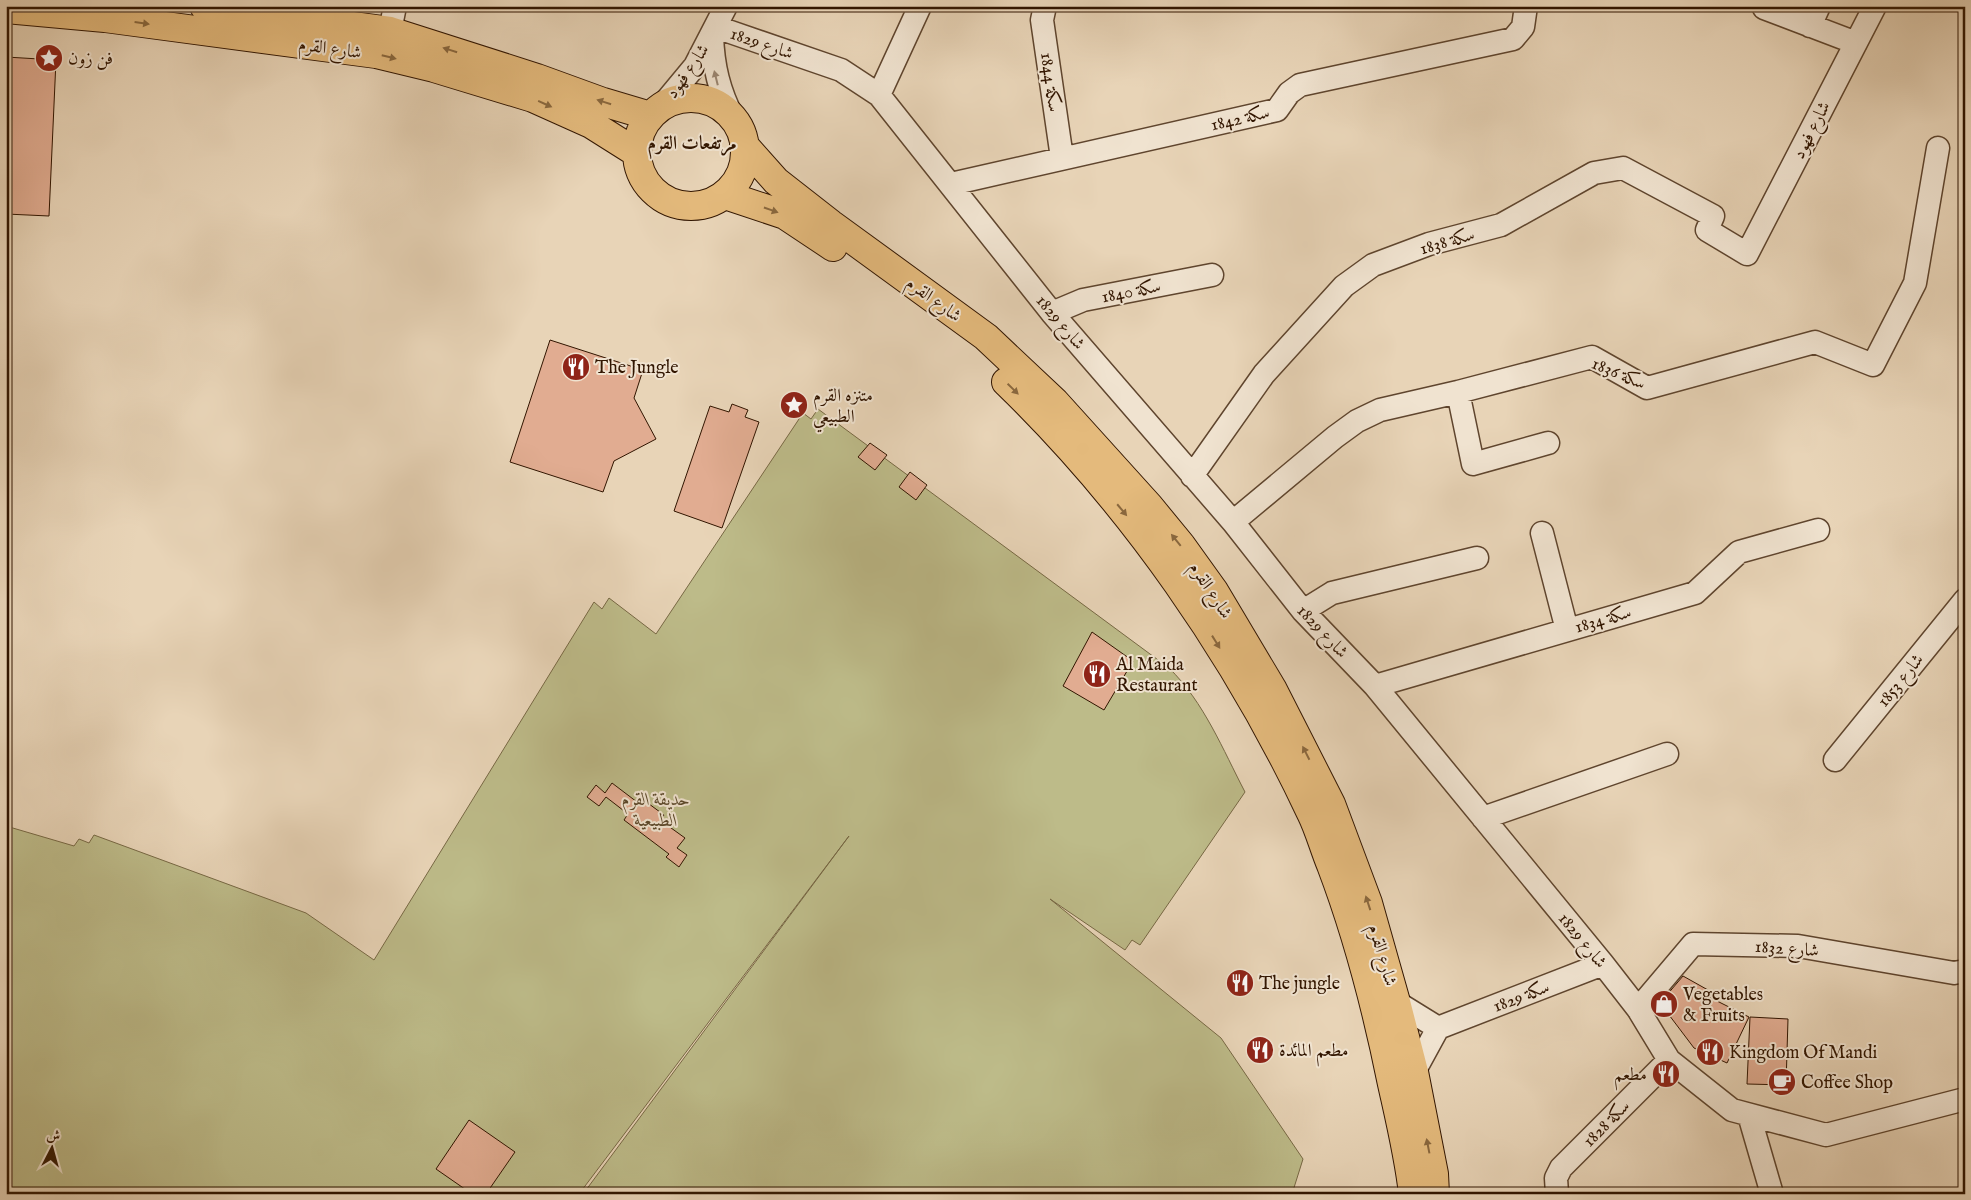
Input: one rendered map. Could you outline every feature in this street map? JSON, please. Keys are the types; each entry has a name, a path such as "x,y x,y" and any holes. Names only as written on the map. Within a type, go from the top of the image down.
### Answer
{"main road":[{"name":"شارع القرم","path":"204,6 392,19 603,102 656,112"},
{"name":"شارع القرم","path":"6,9 114,19 376,54 434,68 532,98 591,124 636,153"},
{"path":"687,99 705,100 722,108 732,118 740,131 744,145 744,159 741,172 734,185 725,194 710,203 693,206 676,204 660,197 648,185 639,170 636,153 638,140 643,128 656,112 674,101 687,99"},
{"name":"شارع القرم","path":"744,145 776,181 831,224 986,336 1055,402 1149,506 1181,545 1214,591 1273,690 1332,804 1368,903 1396,1002 1414,1072 1434,1174 1435,1194"},
{"name":"شارع القرم","path":"725,194 785,215 908,298 964,340 1045,420 1132,522 1164,563 1255,704 1312,814 1347,909 1383,1038 1413,1194"}],"street":[{"name":"شارع فهود","path":"656,112 695,66 726,6"},
{"path":"879,95 920,6"},
{"name":"سكة 1844","path":"1045,6 1042,20 1062,158"},
{"name":"سكة 1842","path":"951,184 1278,110 1289,93 1300,85 1514,39 1523,27 1526,6"},
{"name":"شارع فهود","path":"1747,254 1875,6"},
{"path":"1764,8 1815,16 1856,43"},
{"name":"شارع فهود","path":"714,31 712,52 716,78 732,118"},
{"name":"1829 شارع","path":"714,31 841,70 879,95 1052,313 1232,522 1303,611 1375,686 1484,818 1638,1009 1669,1060 1732,1110 1826,1135 1965,1099"},
{"name":"سكة 1836","path":"1232,522 1335,436 1356,421 1380,410 1592,357 1647,388 1815,342 1873,364 1915,284 1938,148"},
{"name":"1838 سكة","path":"1192,476 1264,374 1344,286 1373,265 1429,244 1501,225 1594,173 1622,168 1697,207 1714,216 1707,230 1747,254"},
{"name":"سكة 1840","path":"1052,313 1083,300 1212,275"},
{"path":"1458,392 1473,464 1548,443"},
{"name":"سكة 1834","path":"1375,686 1695,593 1739,552 1818,530"},
{"path":"1542,533 1567,630"},
{"path":"1303,611 1332,593 1477,558"},
{"name":"شارع 1853","path":"1835,760 1965,600"},
{"path":"1484,818 1667,754"},
{"name":"1832 شارع","path":"1638,1009 1693,944 1798,946 1954,973 1965,970"},
{"name":"سكة 1829","path":"1438,1028 1603,964"},
{"path":"1396,1002 1438,1028 1414,1072"},
{"name":"سكة 1828","path":"1557,1194 1556,1178 1562,1168 1669,1060"},
{"path":"1749,1115 1772,1194"}],"green space":[{"name":"حديقة القرم الطبيعية","path":"818,409 1169,668 1203,711 1245,792 1140,945 1132,940 1125,950 1050,899 1221,1038 1303,1159 1292,1194 583,1194 849,836 579,1194 6,1194 6,826 74,846 79,839 89,843 94,835 306,913 374,960 594,602 602,609 609,598 656,634 803,413 811,419"}],"building":[{"path":"6,57 56,60 49,216 6,214"},
{"path":"550,340 643,370 634,398 656,439 614,461 603,492 510,462"},
{"path":"732,404 748,410 745,417 759,422 722,528 674,511 710,406 729,412"},
{"path":"870,443 887,455 875,470 858,457"},
{"path":"910,472 927,485 916,500 899,487"},
{"name":"Al Maida Restaurant","path":"1092,632 1133,661 1104,710 1063,686"},
{"path":"612,783 637,802 641,798 664,815 660,820 685,838 677,848 687,855 679,867 666,857 669,854 624,820 628,814 606,797 599,806 587,797 596,785 605,793"},
{"path":"1683,976 1708,990 1705,995 1749,1017 1727,1063 1694,1048 1660,1003"},
{"path":"1750,1017 1788,1019 1786,1085 1747,1084"},
{"path":"469,1120 515,1152 486,1194 472,1194 436,1169"}],"place":[{"name":"فن زون","path":"49,58"},
{"name":"The Jungle","path":"576,367"},
{"name":"متنزه القرم الطبيعي","path":"794,405"},
{"name":"Al Maida Restaurant","path":"1097,674"},
{"name":"The jungle","path":"1240,983"},
{"name":"Vegetables & Fruits","path":"1664,1004"},
{"name":"مطعم المائدة","path":"1260,1050"},
{"name":"Kingdom Of Mandi","path":"1710,1052"},
{"name":"مطعم","path":"1666,1074"},
{"name":"Coffee Shop","path":"1782,1082"}],"district":[{"name":"مرتفعات القرم","path":"692,142"}]}
